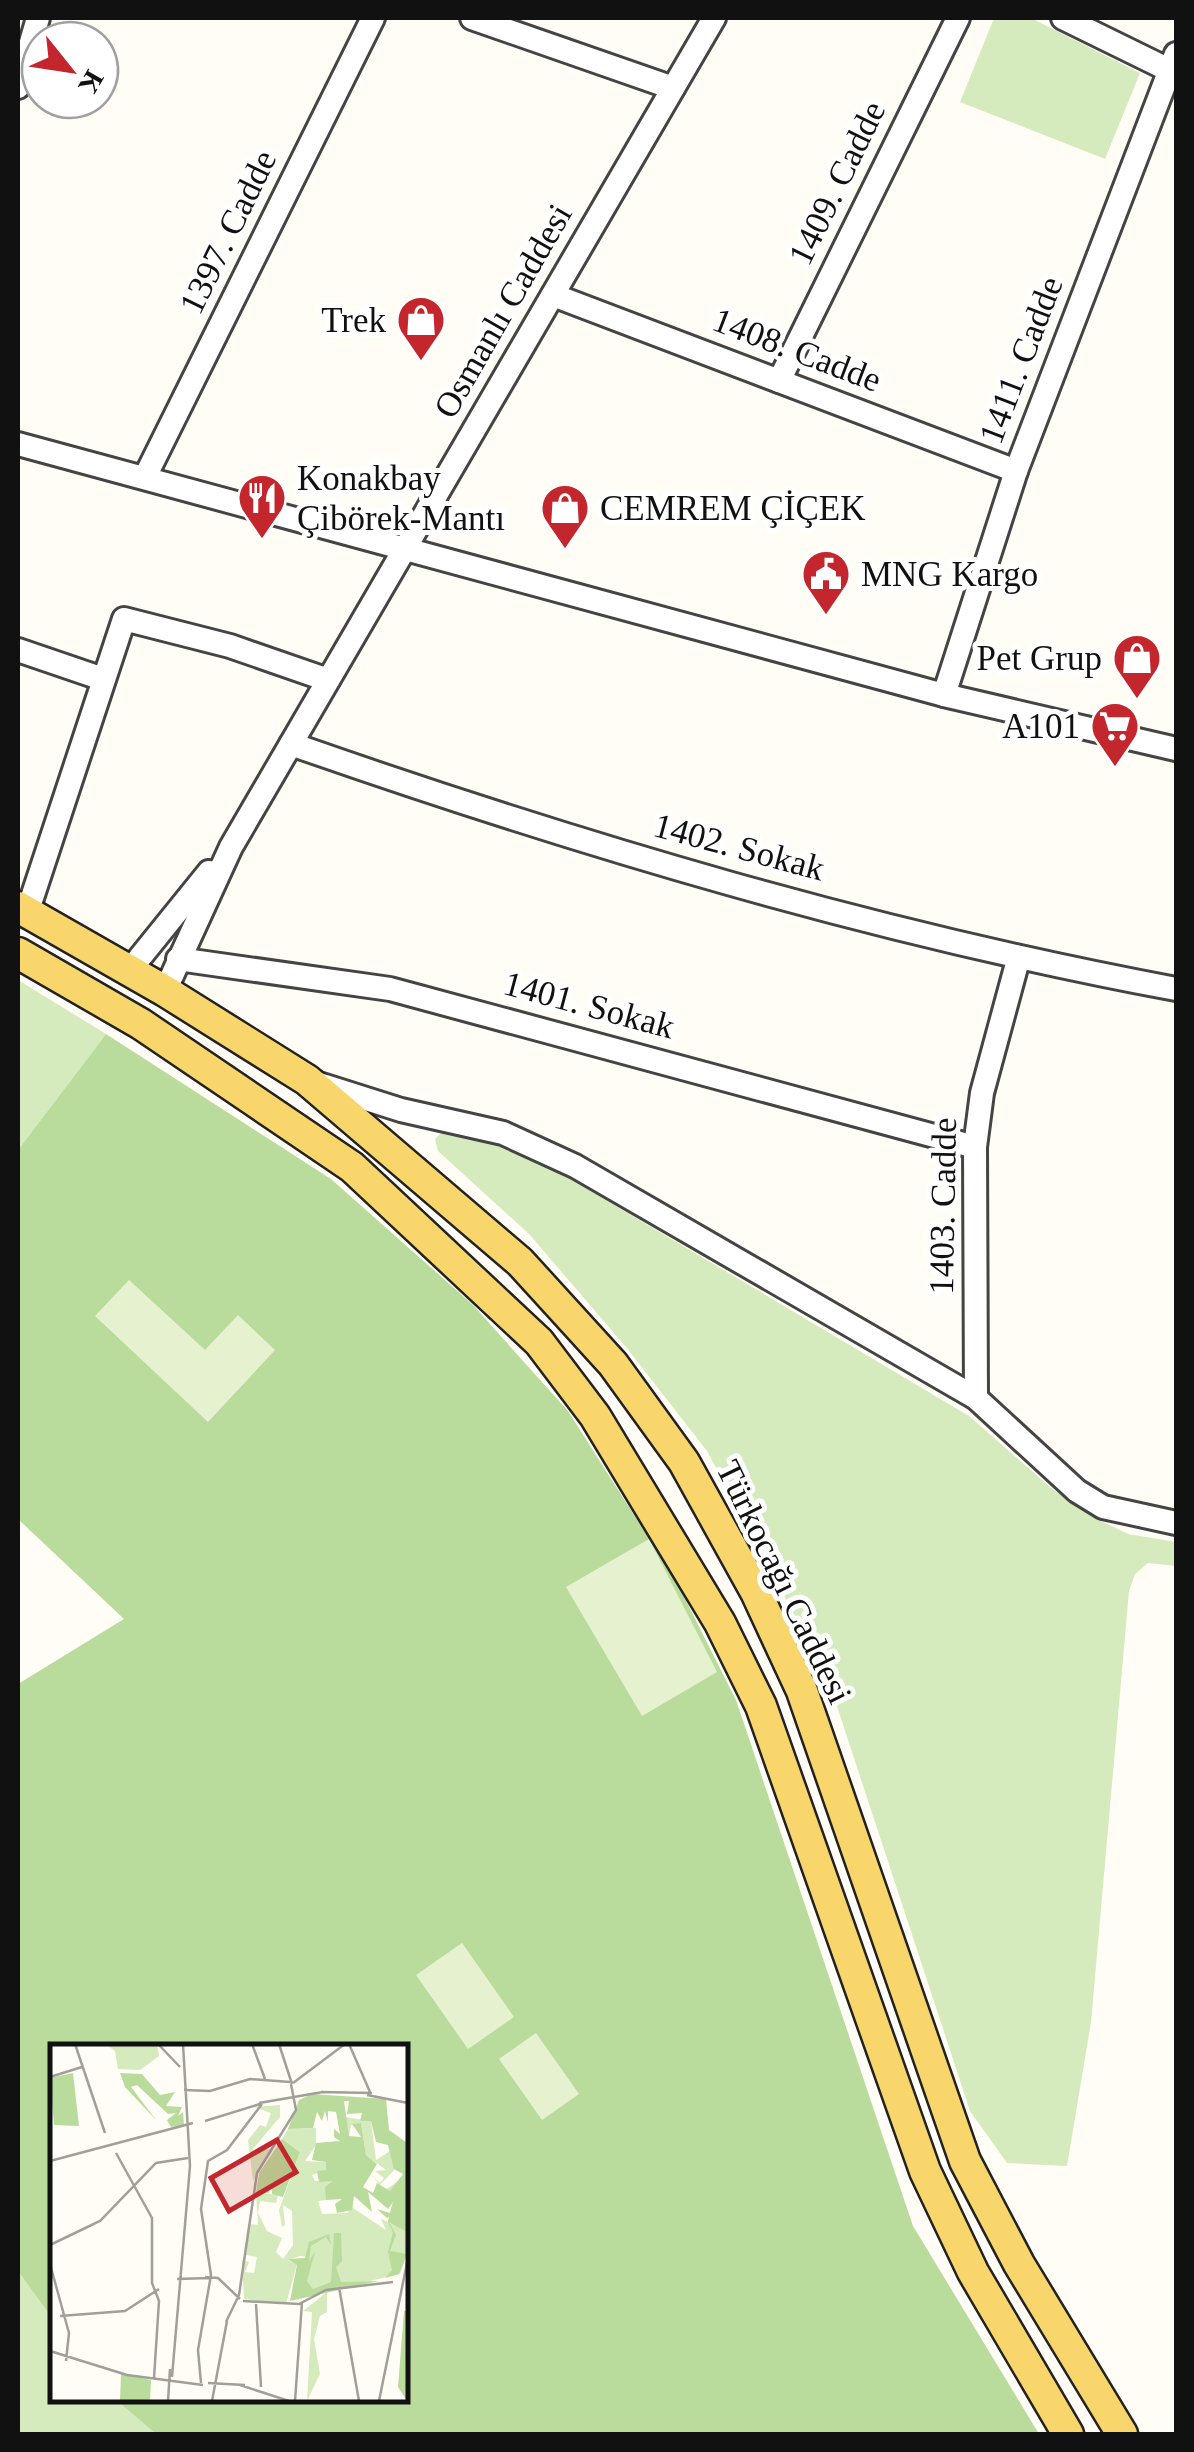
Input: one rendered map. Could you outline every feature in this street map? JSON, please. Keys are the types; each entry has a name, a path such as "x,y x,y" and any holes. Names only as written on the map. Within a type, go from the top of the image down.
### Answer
{"main road":[{"path":"22,910 128,970 106,1004"},
{"path":"18,952 141,1024 352,1167 538,1342 596,1416 720,1623 760,1706 925,2171 972,2272 1068,2434"},
{"name":"Türkocağı Caddesi","path":"128,970 308,1080 520,1262 614,1364 684,1462 756,1592 802,1691 965,2161 1018,2264 1122,2434"},
{"path":"141,1024 165,991"},
{"path":"925,2171 965,2161"}],"street":[{"name":"1397. Cadde","path":"145,477 373,18"},
{"path":"472,18 673,88"},
{"name":"Osmanlı Caddesi","path":"165,991 230,846 714,18"},
{"name":"1409. Cadde","path":"778,380 958,18"},
{"path":"1063,18 1172,62"},
{"name":"1411. Cadde","path":"944,696 1016,471 1172,62"},
{"name":"1408. Cadde","path":"552,294 1016,471"},
{"path":"18,444 406,546 944,696 1176,748"},
{"path":"22,910 124,619 230,646 328,680"},
{"path":"18,650 103,679"},
{"name":"1402. Sokak","path":"291,744 532,826 1018,960 1176,989"},
{"name":"Osmanlı Caddesi","path":"128,970 230,846"},
{"name":"1401. Sokak","path":"178,959 407,994 975,1147"},
{"name":"1403. Cadde","path":"976,1398 975,1147 982,1093 1018,960"},
{"path":"308,1080 401,1110 503,1133 575,1166 976,1398 1077,1491 1103,1507 1176,1524"}],"green space":[{"path":"994,18 1031,18 1140,73 1105,159 960,102"},
{"path":"18,980 106,1034 18,1150"},
{"path":"106,1034 331,1179 472,1304 568,1411 676,1581 736,1700 913,2226 1039,2434 156,2434 118,2402 408,2402 408,2044 50,2044 50,2315 18,2271 18,1684 124,1619 18,1519 18,1150"},
{"path":"443,1131 493,1144 562,1174 969,1416 1051,1488 1093,1517 1128,1534 1176,1542 1176,1566 1148,1563 1135,1574 1129,1591 1091,2022 1067,2166 1007,2163 970,2111 827,1676 707,1451 626,1347 529,1234 438,1151 435,1139"},
{"path":"129,1280 205,1350 238,1315 275,1350 208,1422 95,1316"},
{"path":"649,1539 717,1672 642,1716 566,1587"},
{"path":"462,1943 514,2017 468,2049 416,1975"},
{"path":"536,2033 579,2094 542,2120 499,2059"},
{"path":"18,2271 50,2315 50,2402 118,2402 156,2434 18,2434"}],"place":[{"name":"Trek","path":"421,362"},
{"name":"Konakbay Çibörek-Mantı","path":"262,540"},
{"name":"CEMREM ÇİÇEK","path":"565,550"},
{"name":"MNG Kargo","path":"826,616"},
{"name":"Pet Grup","path":"1137,700"},
{"name":"A101","path":"1115,768"}]}
